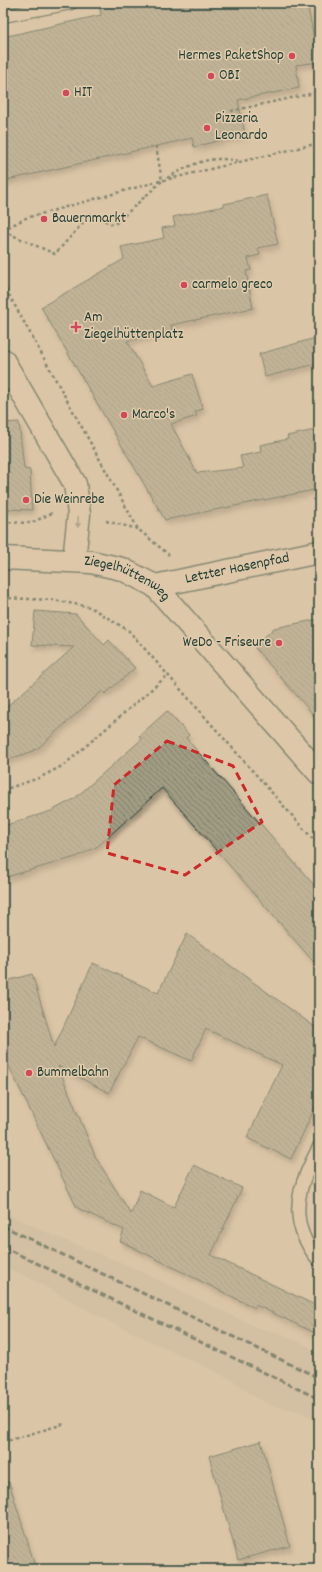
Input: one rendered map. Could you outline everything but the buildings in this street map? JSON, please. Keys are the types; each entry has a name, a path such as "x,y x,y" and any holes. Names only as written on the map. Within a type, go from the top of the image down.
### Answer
{"street":[{"name":"Ziegelhüttenweg","path":"3,360 75,484 79,514 74,560 122,569 155,586 319,773"},
{"name":"Letzter Hasenpfad","path":"155,586 319,552"},
{"path":"3,558 74,560"}],"lane":[{"path":"3,16 71,3"},
{"path":"319,1147 301,1185 297,1208 299,1227 307,1243 319,1260"}],"path":[{"path":"231,111 319,92"},
{"path":"3,230 26,218 162,181 319,143"},
{"path":"156,146 162,181"},
{"path":"3,230 55,254 91,214 114,225 162,181 195,163 221,157 243,161"},
{"path":"3,284 138,530 195,578"},
{"path":"3,598 54,600 90,607 129,631 319,846"},
{"path":"3,790 39,778 64,765 168,675"},
{"path":"3,1442 64,1424"}],"highlighted area":[{"path":"167,741 233,766 262,822 185,875 107,853 114,785"}],"shaded area":[{"path":"3,1212 54,1236 122,1263 258,1328 279,1333 306,1345 319,1355 319,1421 298,1411 273,1406 252,1395 233,1380 98,1316 28,1277 3,1266"}],"railway":[{"path":"3,1226 319,1378"},
{"path":"3,1247 319,1399"}],"place":[{"name":"Hermes PaketShop","path":"292,56"},
{"name":"OBI","path":"211,76"},
{"name":"HIT","path":"66,93"},
{"name":"Pizzeria Leonardo","path":"207,128"},
{"name":"Bauernmarkt","path":"44,219"},
{"name":"carmelo greco","path":"184,285"},
{"name":"Am Ziegelhüttenplatz","path":"76,327"},
{"name":"Marco's","path":"124,415"},
{"name":"Die Weinrebe","path":"26,500"},
{"name":"WeDo - Friseure","path":"279,643"},
{"name":"Bummelbahn","path":"29,1073"}]}
